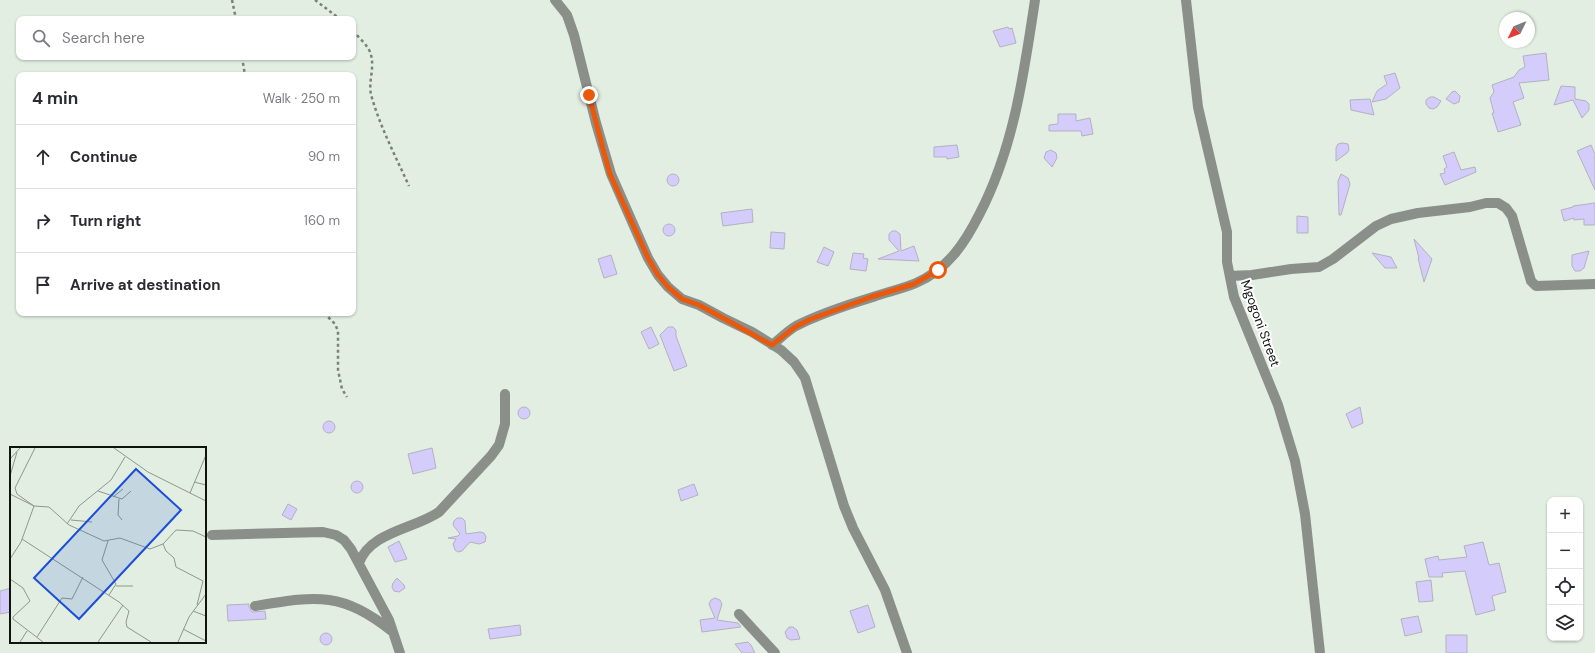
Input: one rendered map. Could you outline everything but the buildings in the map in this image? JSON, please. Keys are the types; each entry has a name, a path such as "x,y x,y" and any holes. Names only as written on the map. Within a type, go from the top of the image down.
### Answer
{"street":[{"path":"556,0 567,15 574,35 610,174 648,258 668,287 682,299 699,305 772,345 794,362 805,378 844,506 853,528 885,590 907,653"},
{"path":"772,345 795,327 811,319 926,279 959,250 984,207 1000,171 1015,120 1035,0"},
{"name":"Mgogoni Street","path":"1186,0 1198,107 1227,232 1227,262 1234,297 1278,405 1295,461 1305,514 1320,653"},
{"path":"1230,276 1252,275 1291,269 1319,267 1334,259 1376,226 1391,219 1418,213 1470,208 1486,203 1498,203 1506,208 1512,216 1531,280 1536,286 1595,284"},
{"path":"359,562 362,555 377,540 429,519 439,512 491,456 499,445 505,424 505,394"},
{"path":"212,535 323,532 336,534 344,540 359,562 394,633 400,653"},
{"path":"255,606 318,598 338,601 366,612 394,633"},
{"path":"739,614 775,653"}],"path":[{"path":"232,0 235,16"},
{"path":"315,0 336,16"},
{"path":"356,35 372,56 370,80 371,96 385,137 409,186"},
{"path":"242,60 244,72"},
{"path":"327,316 335,324 338,331 338,370 342,389 347,398"}],"route":[{"path":"589,95 610,174 648,258 658,275 675,294 682,299 699,305 752,332 772,345 795,327 811,319 871,297 914,284 926,279 938,270"}]}
